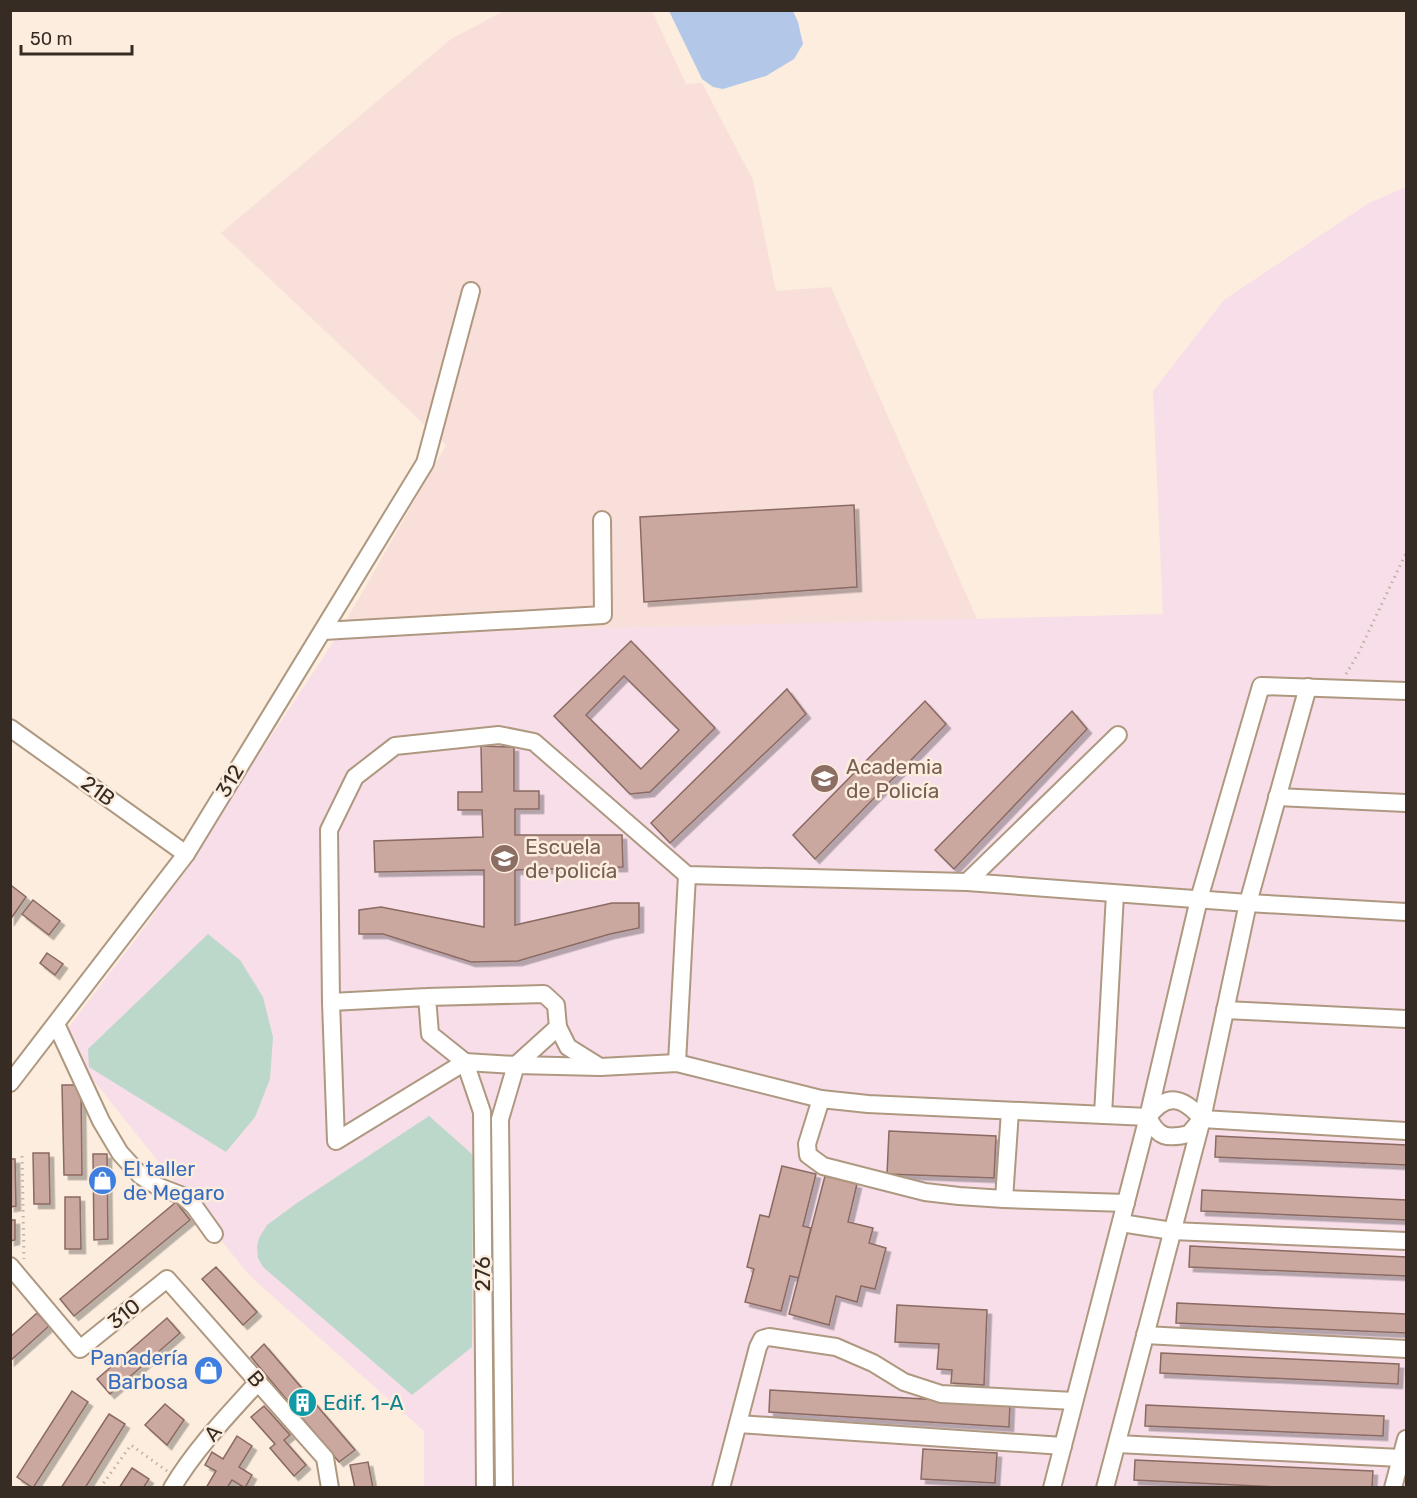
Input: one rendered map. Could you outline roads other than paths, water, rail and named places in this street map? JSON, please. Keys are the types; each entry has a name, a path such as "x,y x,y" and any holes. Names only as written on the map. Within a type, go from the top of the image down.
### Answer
{"street":[{"name":"312","path":"10,1083 186,854 426,463 471,291"},
{"path":"323,631 603,615 602,520"},
{"path":"1052,1488 1148,1117 1200,899 1262,687 1407,691"},
{"path":"1105,1488 1202,1119 1248,903 1308,687"},
{"name":"21B","path":"10,728 186,854"},
{"path":"465,1062 336,1142 331,1002 329,830 355,777 396,746 499,735 534,742 687,875 966,882 1115,894 1407,912"},
{"path":"966,882 1118,735"},
{"path":"1277,797 1407,803"},
{"path":"677,1063 687,875"},
{"path":"1103,1115 1115,894"},
{"path":"331,1002 544,994 556,1005 558,1028 568,1047 600,1067"},
{"path":"427,997 429,1034 465,1062 600,1067 677,1063 821,1099 868,1104 1148,1117"},
{"path":"1225,1010 1407,1019"},
{"path":"56,1024 101,1121 120,1153 141,1176 157,1186 183,1196 194,1206 214,1234"},
{"path":"516,1065 558,1028"},
{"name":"276","path":"465,1062 482,1112 485,1488"},
{"name":"276","path":"504,1488 500,1119 516,1065"},
{"path":"821,1099 807,1144 808,1155 824,1166 925,1192 1004,1199 1126,1203"},
{"path":"1148,1117 1156,1107 1165,1102 1179,1101 1191,1107 1202,1119 1407,1131"},
{"path":"1004,1199 1010,1111"},
{"path":"1148,1117 1153,1128 1159,1134 1168,1137 1189,1134 1202,1119"},
{"path":"1121,1223 1172,1231 1407,1241"},
{"name":"310","path":"10,1266 80,1349 168,1279"},
{"name":"B","path":"168,1279 325,1458 330,1488"},
{"path":"1145,1335 1407,1349"},
{"path":"722,1488 758,1347 762,1339 769,1337 836,1347 873,1363 903,1382 941,1394 1074,1401"},
{"name":"A","path":"174,1483 210,1436 258,1382"},
{"path":"738,1424 1063,1446"},
{"path":"1397,1487 1401,1458 1407,1439"},
{"path":"1117,1444 1401,1458"}],"water":[{"path":"669,11 793,11 803,44 794,59 766,76 723,89 713,87 702,79"}],"place":[{"name":"Academia de Policía","path":"825,779"},
{"name":"Escuela de policía","path":"504,859"},
{"name":"El taller de Megaro","path":"102,1181"},
{"name":"Panadería Barbosa","path":"209,1370"},
{"name":"Edif. 1-A","path":"302,1403"}]}
